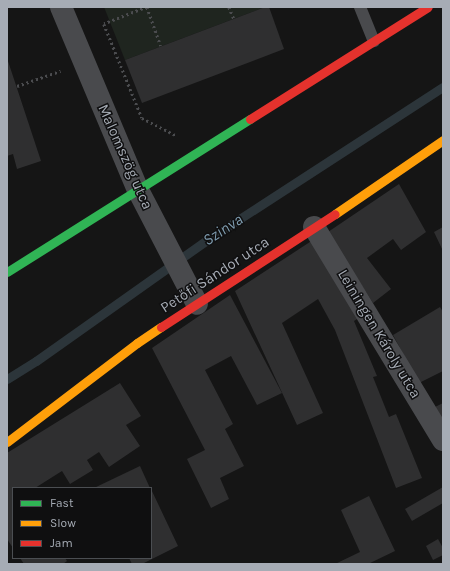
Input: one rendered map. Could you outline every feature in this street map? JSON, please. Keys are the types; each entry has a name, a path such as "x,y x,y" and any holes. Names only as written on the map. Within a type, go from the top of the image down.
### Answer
{"street":[{"name":"Malomszög utca","path":"61,7 138,190 197,304"},
{"path":"7,272 428,7"},
{"name":"Petőfi Sándor utca","path":"7,442 137,343 443,140"},
{"name":"Leiningen Károly utca","path":"314,227 443,440"}],"lane":[{"path":"360,7 374,41"}],"path":[{"path":"161,46 147,7 104,24 142,118 180,137"},
{"path":"229,7 234,19"},
{"path":"17,86 84,63"}],"shaded area":[{"path":"104,7 265,7 125,60"}],"building":[{"path":"265,7 269,7 284,49 142,103 125,60"},
{"path":"7,58 41,161 17,169 13,154 7,156"},
{"path":"399,184 426,232 401,250 393,239 367,258 391,289 373,303 328,232"},
{"path":"443,227 443,251 434,232"},
{"path":"316,238 360,317 354,321 377,376 373,377 389,417 396,414 422,478 396,488 335,330 318,299 282,323 323,413 297,425 235,291"},
{"path":"230,295 282,393 257,405 231,356 205,370 233,424 225,429 244,466 220,478 229,499 211,508 187,459 205,450 152,348"},
{"path":"440,307 443,312 443,371 419,383 393,335"},
{"path":"120,383 141,416 126,425 140,446 109,467 99,452 87,460 93,470 70,484 62,471 37,487 12,487 12,546 7,539 7,453"},
{"path":"443,403 443,421 435,407"},
{"path":"140,466 150,487 96,487"},
{"path":"443,487 443,503 412,521 405,509"},
{"path":"152,491 178,546 152,559"},
{"path":"369,496 395,551 368,564 335,564 360,552 341,510"},
{"path":"438,539 443,548 443,555 433,560 426,546"},
{"path":"21,559 66,559 67,561 63,564 24,564"},
{"path":"130,559 152,559 142,564 132,564"}],"waterway":[{"name":"Szinva","path":"7,379 36,361 207,240 443,87"}],"traffic: fast":[{"path":"7,272 250,119"}],"traffic: slow":[{"path":"335,214 443,140"},
{"path":"7,442 137,343 161,327"}],"traffic: jam":[{"path":"250,119 428,7"},
{"path":"161,327 335,214"}]}
